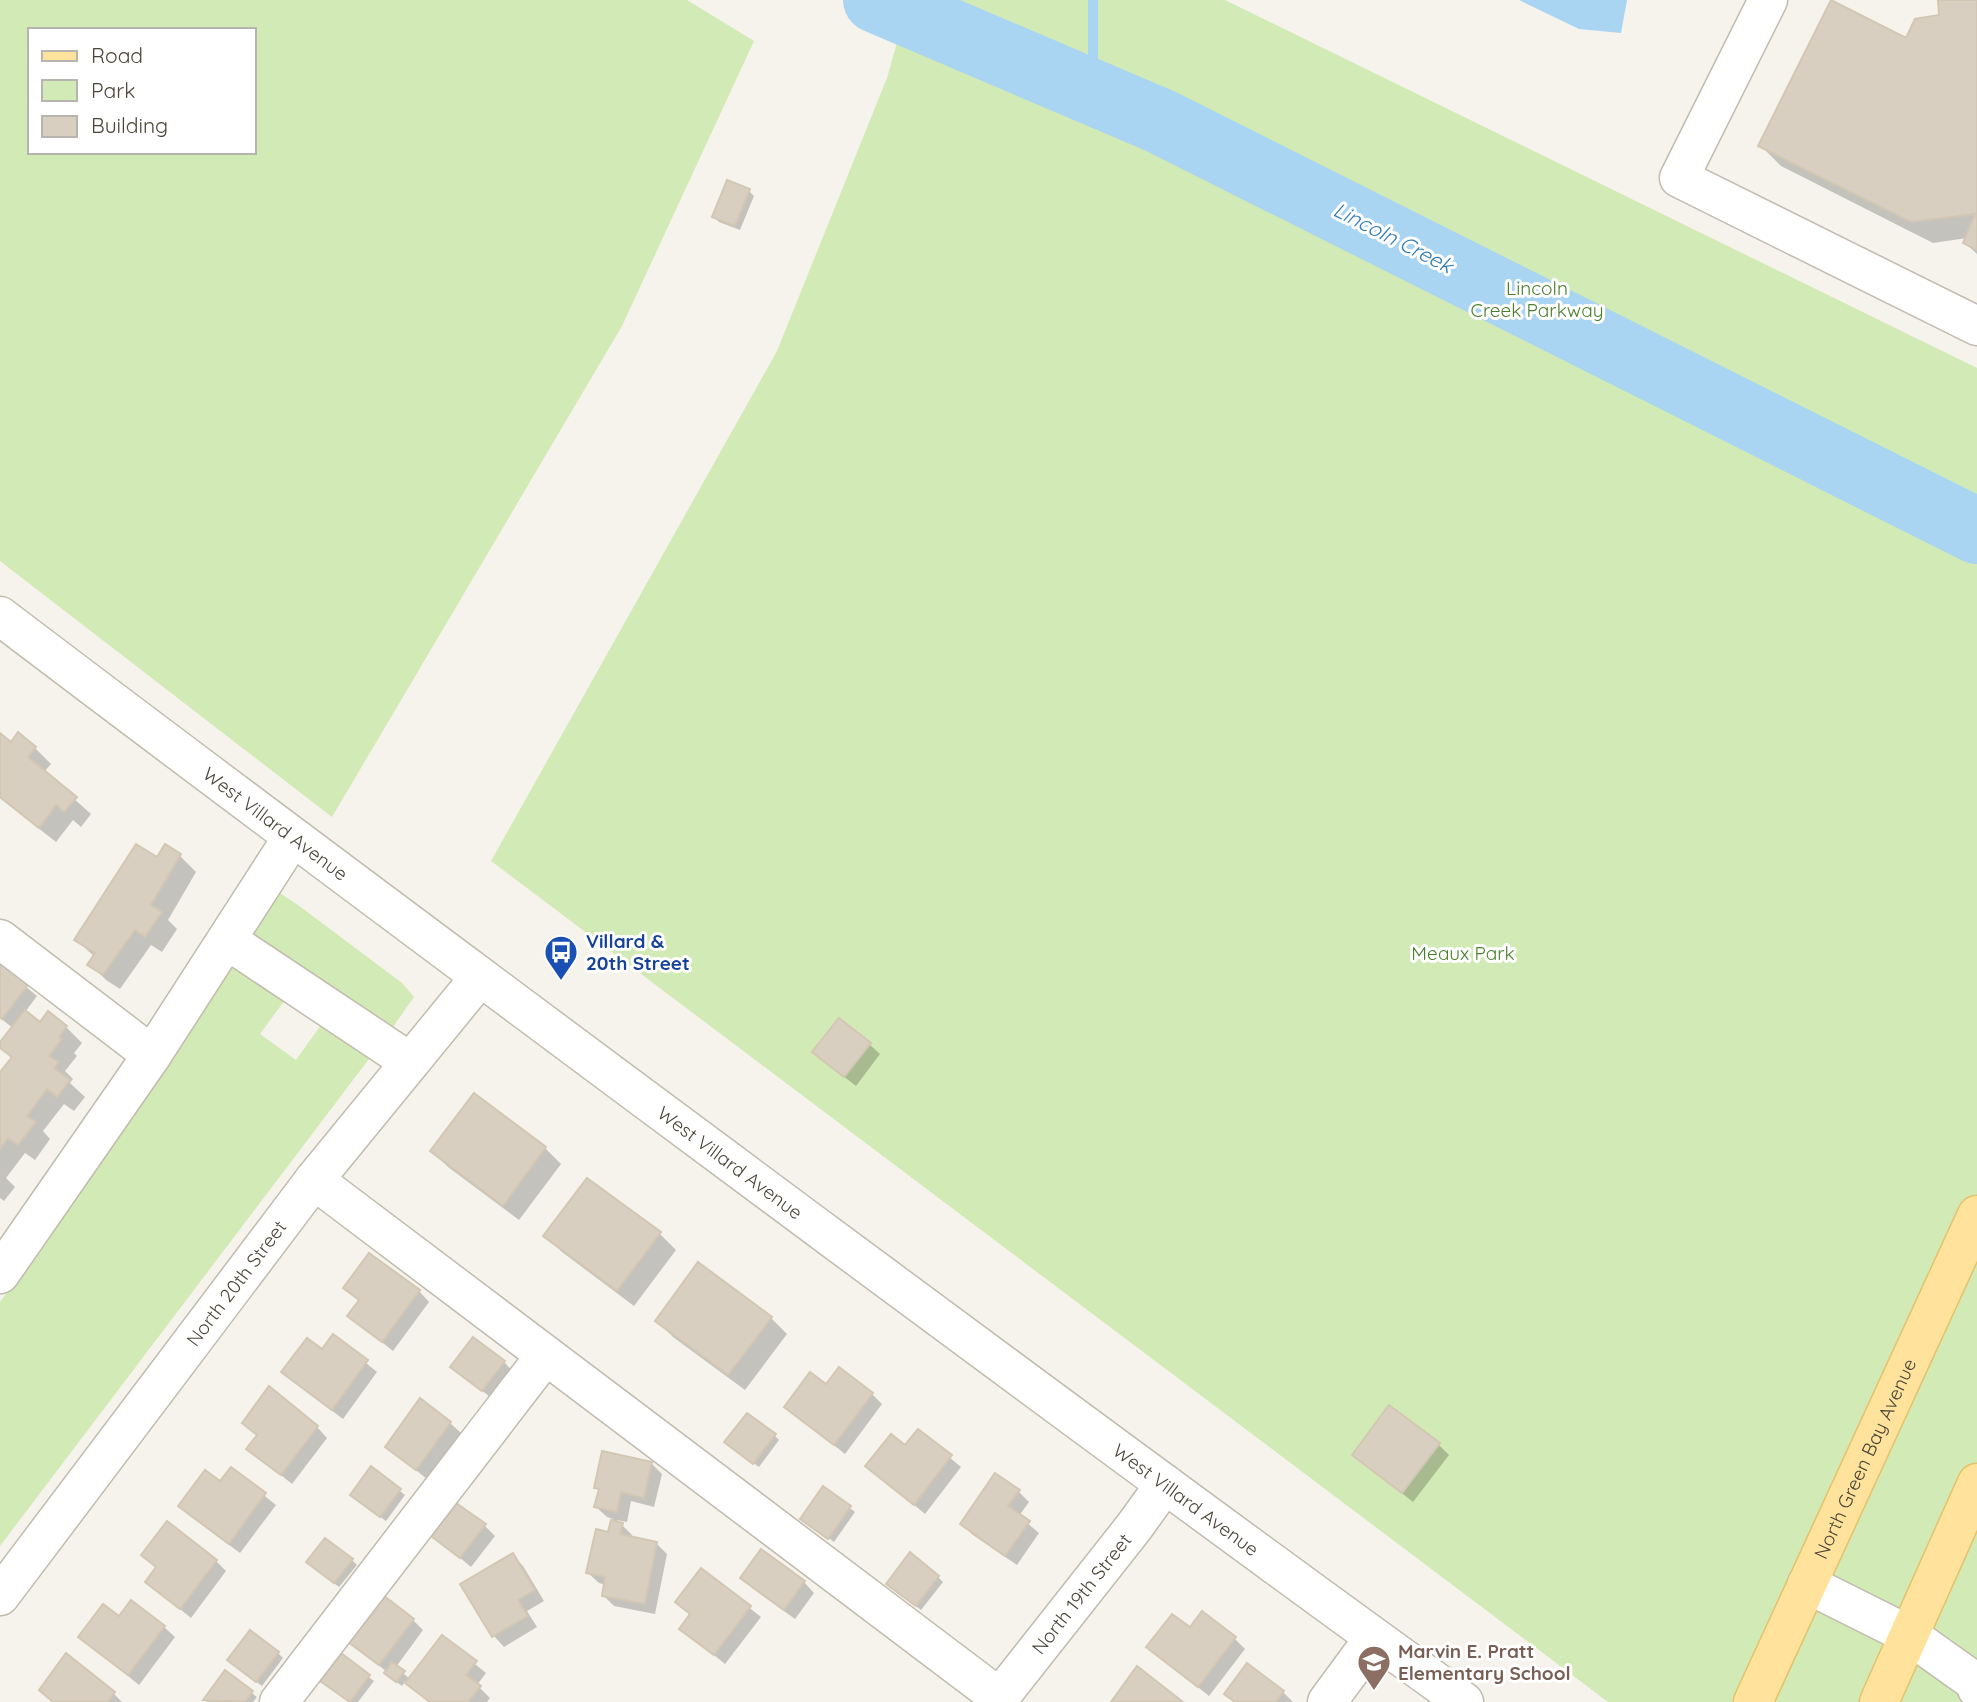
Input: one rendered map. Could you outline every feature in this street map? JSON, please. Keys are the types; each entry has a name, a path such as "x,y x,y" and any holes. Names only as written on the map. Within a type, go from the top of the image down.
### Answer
{"main road":[{"name":"North Green Bay Avenue","path":"1753,1702 1977,1215"},
{"path":"1879,1702 1977,1483"}],"street":[{"path":"1768,0 1679,178 1977,326"},
{"name":"West Villard Avenue","path":"0,615 480,978 1464,1702"},
{"path":"0,1274 152,1055 292,838"},
{"path":"0,939 152,1055"},
{"path":"227,940 410,1062"},
{"name":"North 20th Street","path":"0,1596 314,1180 480,978"},
{"path":"314,1180 998,1700"},
{"path":"279,1702 545,1356"},
{"name":"North 19th Street","path":"998,1700 1165,1484"},
{"path":"1807,1584 1909,1635 1975,1682 1977,1689"},
{"path":"1327,1702 1374,1638"}],"green space":[{"path":"0,0 687,0 754,41 622,326 332,817 0,561"},
{"name":"Meaux Park","path":"909,0 1225,0 1977,368 1977,1702 1608,1702 491,861 777,351 887,78"},
{"path":"277,891 402,983 414,997 388,1034 247,939"},
{"path":"236,954 290,993 260,1034 296,1060 326,1018 375,1051 0,1546 0,1302 106,1153"}],"water":[{"path":"1519,0 1627,0 1621,33 1579,29"}],"building":[{"path":"1831,0 1906,38 1915,19 1939,15 1938,0 1977,0 1977,250 1963,243 1975,214 1911,222 1758,146"},
{"path":"727,180 750,189 735,226 712,217"},
{"path":"18,732 36,747 28,757 77,797 64,812 56,805 39,828 0,797 0,733 11,742"},
{"path":"136,844 157,857 165,844 181,854 151,905 162,912 145,937 135,930 103,975 87,965 95,953 74,940"},
{"path":"0,963 28,985 2,1019 0,1017"},
{"path":"25,1010 40,1022 48,1011 67,1026 59,1037 62,1039 49,1056 59,1062 54,1068 70,1080 57,1097 47,1089 27,1116 36,1122 18,1145 8,1138 0,1149 0,1072 12,1057 0,1048 0,1042"},
{"path":"839,1018 871,1043 844,1077 812,1052"},
{"path":"474,1093 546,1147 503,1206 430,1151"},
{"path":"587,1178 661,1232 617,1291 543,1236"},
{"path":"369,1253 420,1290 382,1342 347,1316 359,1300 343,1288"},
{"path":"698,1262 772,1317 728,1375 655,1321"},
{"path":"333,1334 368,1360 332,1410 281,1372 307,1338 322,1349"},
{"path":"473,1337 505,1361 482,1391 450,1367"},
{"path":"839,1367 873,1393 834,1445 784,1407 810,1372 826,1384"},
{"path":"269,1386 318,1426 281,1475 246,1449 257,1435 242,1423"},
{"path":"420,1398 451,1422 416,1470 385,1447"},
{"path":"1389,1405 1440,1443 1402,1493 1352,1455"},
{"path":"747,1413 776,1434 753,1464 724,1442"},
{"path":"918,1429 952,1455 914,1505 865,1466 891,1434 905,1445"},
{"path":"602,1451 652,1462 644,1498 621,1492 617,1512 594,1507 599,1489 594,1488"},
{"path":"371,1466 401,1489 380,1517 350,1495"},
{"path":"231,1467 266,1493 229,1544 178,1506 205,1470 220,1481"},
{"path":"995,1473 1020,1490 1008,1506 1030,1521 1005,1556 960,1524"},
{"path":"823,1486 851,1506 828,1539 800,1519"},
{"path":"456,1503 486,1524 460,1558 431,1536"},
{"path":"611,1520 623,1523 620,1534 657,1542 645,1604 602,1596 605,1577 586,1573 596,1529 608,1532"},
{"path":"167,1521 217,1560 180,1609 145,1582 156,1567 141,1555"},
{"path":"325,1538 353,1559 334,1583 306,1562"},
{"path":"761,1549 805,1581 784,1610 740,1578"},
{"path":"910,1552 939,1576 916,1606 886,1584"},
{"path":"513,1553 535,1590 518,1600 528,1616 492,1637 460,1584"},
{"path":"701,1568 751,1606 714,1655 679,1629 690,1614 675,1602"},
{"path":"383,1595 414,1619 379,1665 348,1642"},
{"path":"131,1600 165,1626 128,1675 78,1637 103,1604 119,1616"},
{"path":"1202,1611 1236,1637 1198,1687 1146,1647 1172,1614 1190,1627"},
{"path":"250,1630 279,1652 256,1682 227,1660"},
{"path":"442,1635 477,1661 466,1675 481,1686 468,1702 430,1702 405,1683"},
{"path":"66,1653 115,1692 108,1702 53,1702 39,1690"},
{"path":"341,1653 370,1675 350,1702 320,1681"},
{"path":"392,1662 405,1671 396,1682 384,1673"},
{"path":"1247,1663 1284,1691 1276,1702 1235,1702 1224,1694"},
{"path":"1137,1666 1183,1702 1111,1702"},
{"path":"225,1670 253,1691 245,1702 203,1700"}],"waterway":[{"name":"Lincoln Creek","path":"876,0 1160,121 1977,531"},
{"path":"1093,0 1093,93"}],"place":[{"name":"Villard & 20th Street","path":"561,982"},
{"name":"Marvin E. Pratt Elementary School","path":"1374,1692"}],"park label":[{"name":"Lincoln Creek Parkway","path":"1537,299"}]}
